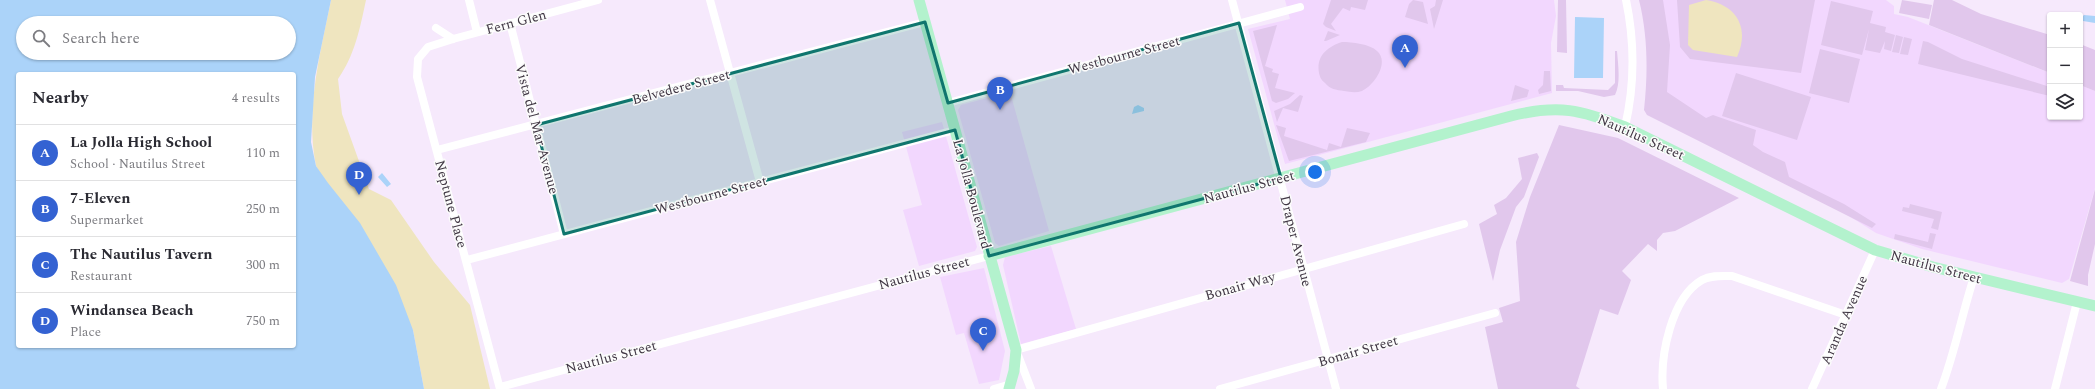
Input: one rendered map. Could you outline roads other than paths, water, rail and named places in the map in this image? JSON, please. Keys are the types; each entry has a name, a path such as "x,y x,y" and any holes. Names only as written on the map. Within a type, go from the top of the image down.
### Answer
{"main road":[{"name":"La Jolla Boulevard","path":"919,0 1016,350 1010,387"},
{"name":"Nautilus Street","path":"989,256 1531,111 1558,108 1576,110 1626,126 1875,250 1894,257 2095,306"}],"street":[{"path":"469,0 477,32"},
{"name":"Fern Glen","path":"453,38 598,0"},
{"path":"710,0 760,182"},
{"name":"Draper Avenue","path":"1232,0 1336,389"},
{"path":"1626,0 1632,27 1634,60 1633,87 1626,126"},
{"name":"Westbourne Street","path":"948,103 1300,7"},
{"name":"Belvedere Street","path":"437,150 925,22"},
{"name":"Vista del Mar Avenue","path":"510,23 564,234"},
{"path":"436,28 453,38"},
{"name":"Neptune Place","path":"453,38 428,47 422,52 416,67 417,77 500,388"},
{"name":"Westbourne Street","path":"467,260 954,130"},
{"name":"Bonair Way","path":"1016,350 1464,224"},
{"name":"Aranda Avenue","path":"1812,389 1875,250"},
{"name":"Nautilus Street","path":"500,388 989,256"},
{"path":"1663,389 1663,358 1666,339 1678,306 1692,287 1703,280 1719,275 1742,279 1846,315"},
{"path":"1941,389 1953,356 1974,277"},
{"path":"2055,389 2076,302"},
{"name":"Bonair Street","path":"1220,389 1495,313"},
{"path":"1016,350 1031,389"},
{"path":"994,389 1010,387"}],"water":[{"path":"0,0 331,0 315,77 311,142 316,166 360,223 396,285 413,330 424,389 0,389"},
{"path":"2083,16 2095,16 2095,23 2083,21"},
{"path":"1575,17 1604,18 1603,78 1574,78"},
{"path":"1138,105 1144,108 1144,111 1132,114 1134,107"},
{"path":"382,173 391,184 387,187 378,177"}],"place":[{"name":"La Jolla High School","path":"1405,68"},
{"name":"7-Eleven","path":"1000,110"},
{"name":"Windansea Beach","path":"359,195"},
{"name":"The Nautilus Tavern","path":"983,351"}]}
